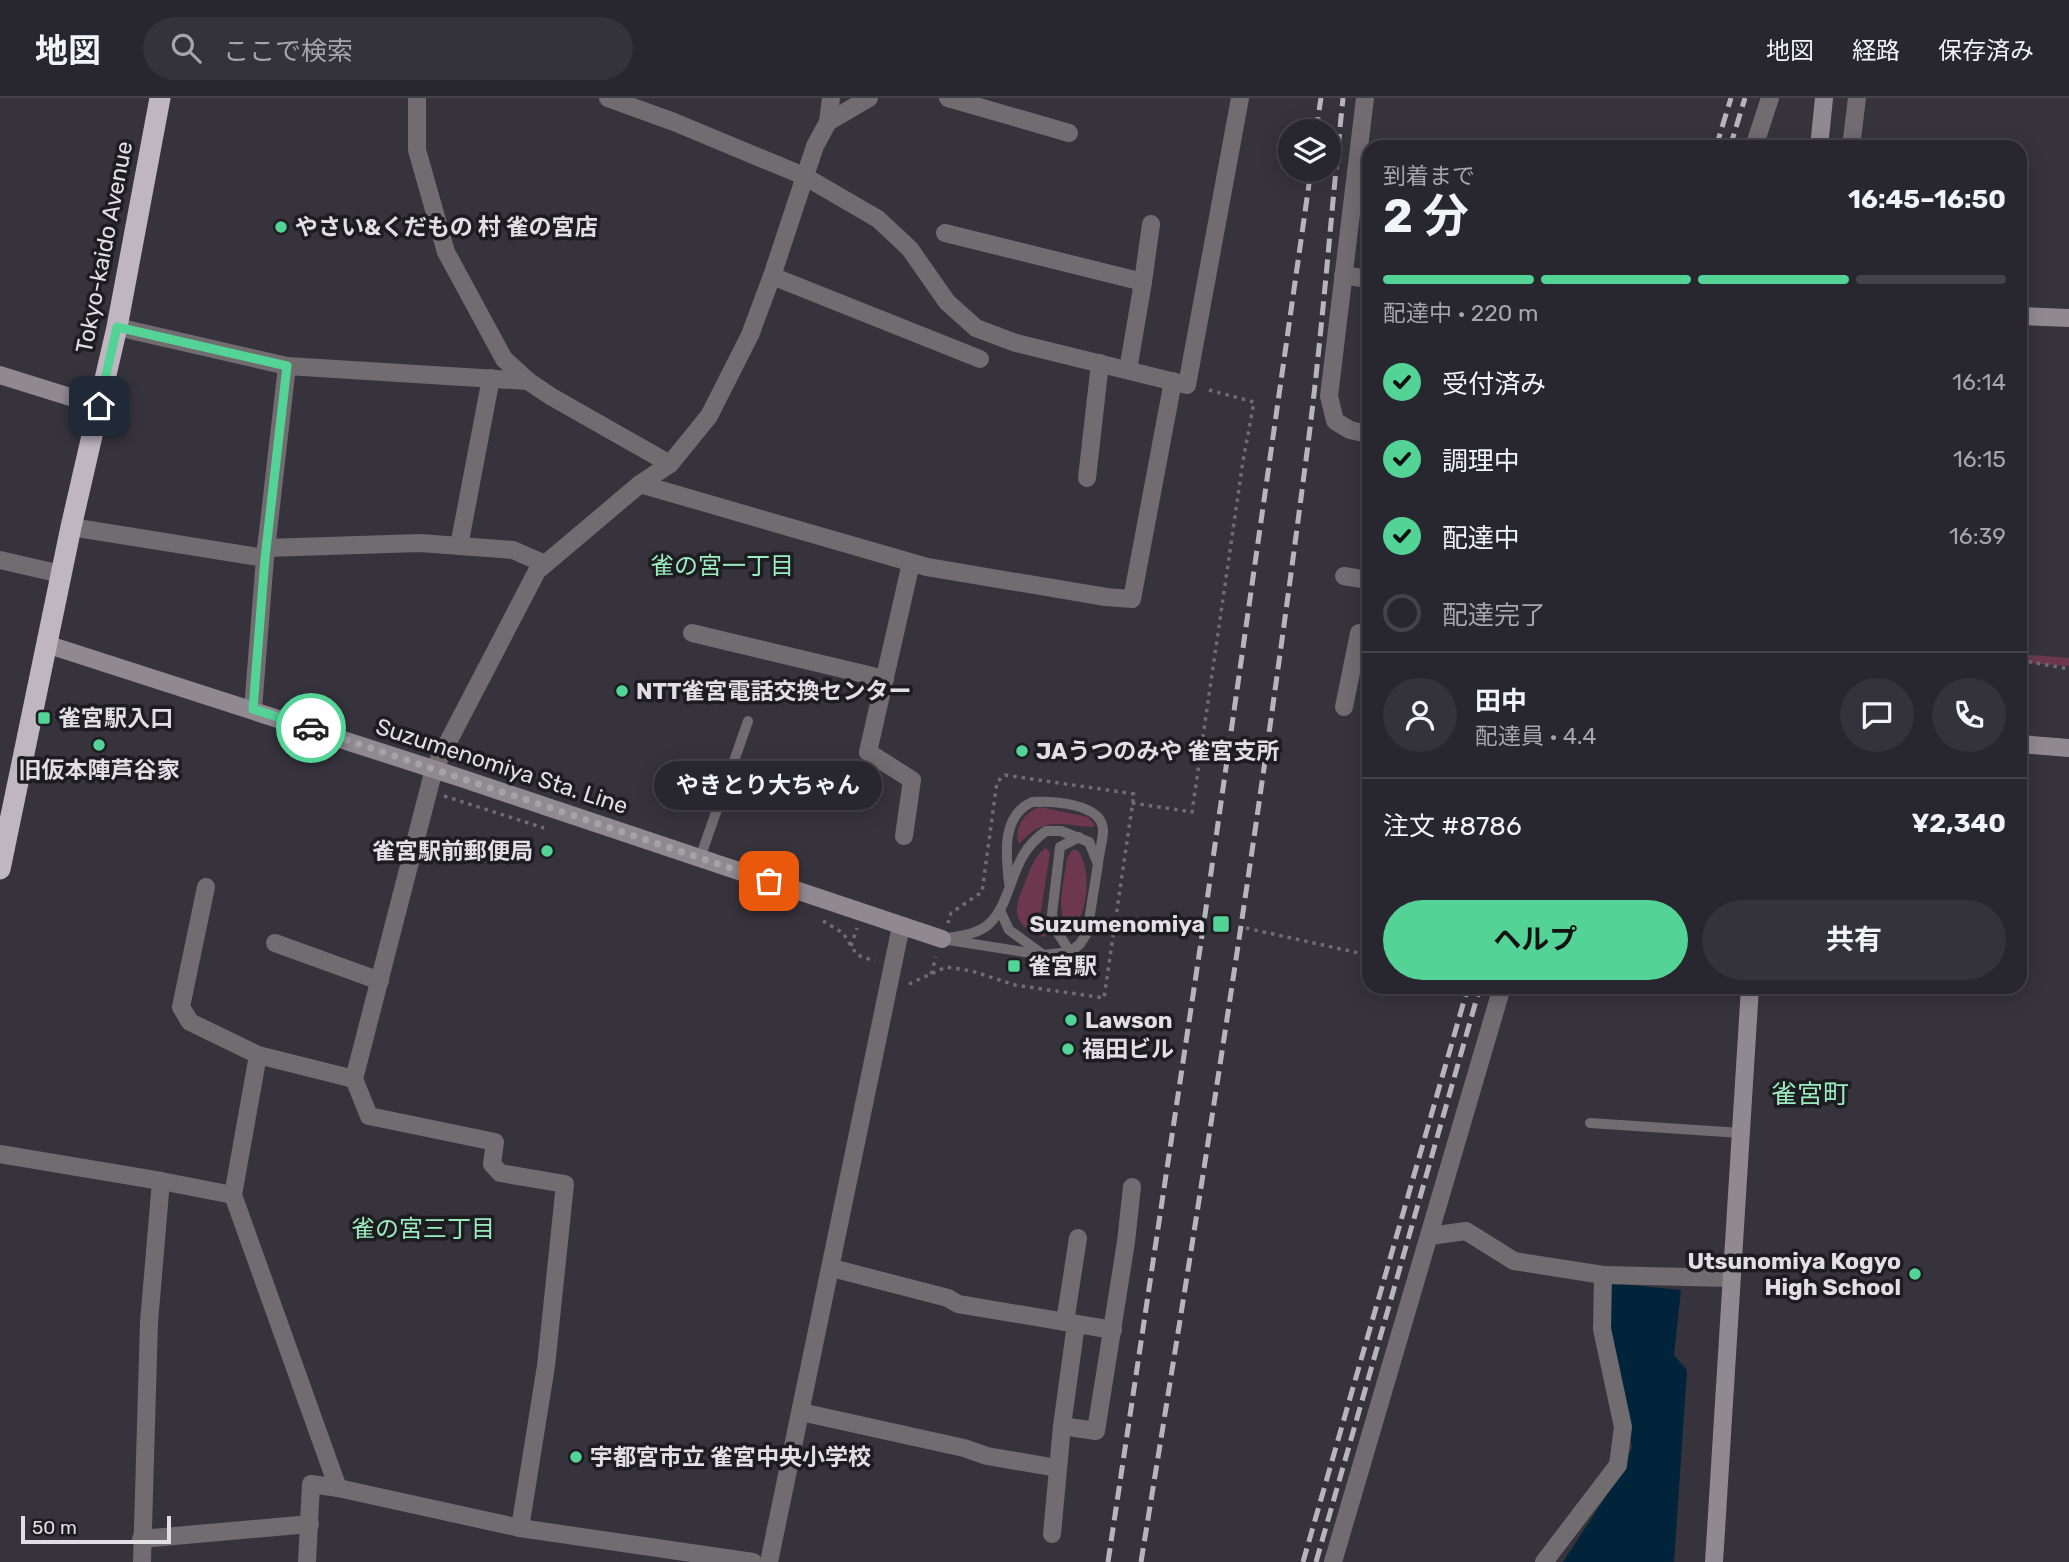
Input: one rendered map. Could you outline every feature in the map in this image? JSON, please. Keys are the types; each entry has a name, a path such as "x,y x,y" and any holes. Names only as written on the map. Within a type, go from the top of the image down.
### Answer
{"highway":[{"name":"Tokyo-kaido Avenue","path":"0,869 4,817 117,327 160,98"}],"main road":[{"path":"1820,140 1824,98"},
{"path":"2027,316 2069,318"},
{"path":"0,375 99,406"},
{"name":"Suzumenomiya Sta. Line","path":"46,643 435,769 942,939"},
{"path":"2027,745 2069,748"},
{"path":"1714,1562 1750,994"}],"street":[{"path":"417,98 417,150 446,252 504,359 552,397 670,464"},
{"path":"608,98 674,122 804,176 878,219 910,250 947,302 975,328 1016,343 1180,383"},
{"path":"520,1528 546,1366 565,1184 500,1173 492,1164 495,1142 369,1116 354,1079 435,769 537,572 640,484 670,464 709,416 750,335 804,176 815,146 828,122 831,98"},
{"path":"828,122 869,98"},
{"path":"948,98 1069,133"},
{"path":"640,484 911,563 1106,597 1132,599 1240,98"},
{"path":"1362,433 1350,430 1335,421 1329,396 1365,98"},
{"path":"1756,140 1770,98"},
{"path":"1852,140 1857,98"},
{"path":"1128,370 1151,224"},
{"path":"945,233 1143,282"},
{"path":"1343,275 1362,278"},
{"path":"772,276 980,359"},
{"path":"117,327 287,366 528,380"},
{"path":"1087,478 1100,363"},
{"path":"253,709 266,553 287,366"},
{"path":"459,546 491,378"},
{"path":"71,527 266,553 420,543 513,550 545,564"},
{"path":"0,560 61,574"},
{"path":"904,836 912,780 868,752 911,563"},
{"path":"1344,576 1362,579"},
{"path":"1344,706 1359,633 1362,634"},
{"path":"692,634 885,679"},
{"path":"206,887 181,1007 190,1023 258,1055 354,1079"},
{"path":"769,1562 901,926"},
{"path":"275,943 380,981"},
{"path":"1332,1562 1500,994"},
{"path":"258,1055 233,1195 338,1488"},
{"path":"0,1154 233,1195"},
{"path":"142,1562 149,1322 162,1181"},
{"path":"1062,1426 1096,1431 1132,1187"},
{"path":"1430,1236 1466,1231 1514,1261 1603,1275 1731,1278"},
{"path":"1052,1534 1078,1238"},
{"path":"832,1268 948,1298 958,1304 1113,1330"},
{"path":"1544,1562 1618,1465 1623,1427 1602,1329 1603,1275"},
{"path":"801,1412 964,1448 987,1456 1057,1468"},
{"path":"307,1562 311,1484 520,1528 753,1562"},
{"path":"141,1539 310,1524"}],"lane":[{"path":"700,858 748,721"},
{"path":"942,939 1043,955 1070,952 1080,944 1087,933 1103,828 1097,817 1089,810 1075,806 1032,802 1018,812 1008,832 1006,854 1009,886"},
{"path":"942,939 971,934 988,925 1000,910 1026,851 1035,839 1046,831 1061,831 1089,842 1098,864"},
{"path":"1070,952 1056,930 1052,914 1060,847 1079,837"},
{"path":"1000,910 1009,930 1043,955"},
{"path":"1590,1123 1741,1133"}],"path":[{"path":"1132,803 1192,812 1254,402 1180,383"},
{"path":"2027,661 2069,669"},
{"path":"931,974 951,913 982,892 997,782"},
{"path":"437,794 548,829"},
{"path":"821,919 843,933 857,955 924,976"},
{"path":"1246,928 1362,954"}],"shaded area":[{"path":"2027,655 2069,658 2069,666 2027,663"},
{"path":"1040,807 1088,817 1095,825 1044,826 1036,829 1019,844 1018,832 1022,821 1030,812"},
{"path":"1046,848 1050,853 1040,917 1046,936 1043,937 1024,926 1017,912 1031,867"},
{"path":"1072,850 1077,850 1082,857 1086,891 1082,914 1071,929 1062,916 1061,907 1067,858"}],"water":[{"path":"1611,1283 1681,1290 1674,1355 1687,1370 1674,1562 1563,1562 1612,1487 1632,1448 1624,1392 1608,1330"}],"railway":[{"path":"1318,119 1321,98"},
{"path":"1141,1562 1227,1019 1286,611 1310,428 1343,98"},
{"path":"1718,140 1731,98"},
{"path":"1732,140 1745,98"},
{"path":"1108,1562 1204,922 1309,182"},
{"path":"1303,1562 1466,994"},
{"path":"1316,1562 1478,994"}],"way so far":[{"path":"311,728 769,881"}],"place":[{"name":"やさい&くだもの 村 雀の宮店","path":"281,227"},
{"name":"NTT雀宮電話交換センター","path":"622,691"},
{"name":"雀宮駅入口","path":"44,718"},
{"name":"旧仮本陣芦谷家","path":"99,745"},
{"name":"JAうつのみや 雀宮支所","path":"1022,751"},
{"name":"雀宮駅前郵便局","path":"547,851"},
{"name":"やきとり大ちゃん","path":"769,881"},
{"name":"Suzumenomiya","path":"1221,924"},
{"name":"雀宮駅","path":"1014,966"},
{"name":"Lawson","path":"1071,1020"},
{"name":"福田ビル","path":"1068,1049"},
{"name":"Utsunomiya Kogyo High School","path":"1915,1274"},
{"name":"宇都宮市立 雀宮中央小学校","path":"576,1457"}],"district":[{"name":"雀の宮一丁目","path":"722,566"},
{"name":"雀宮町","path":"1810,1094"},
{"name":"雀の宮三丁目","path":"423,1229"}],"route":[{"path":"99,406 117,327 287,366 265,558 253,709 311,728"}]}
